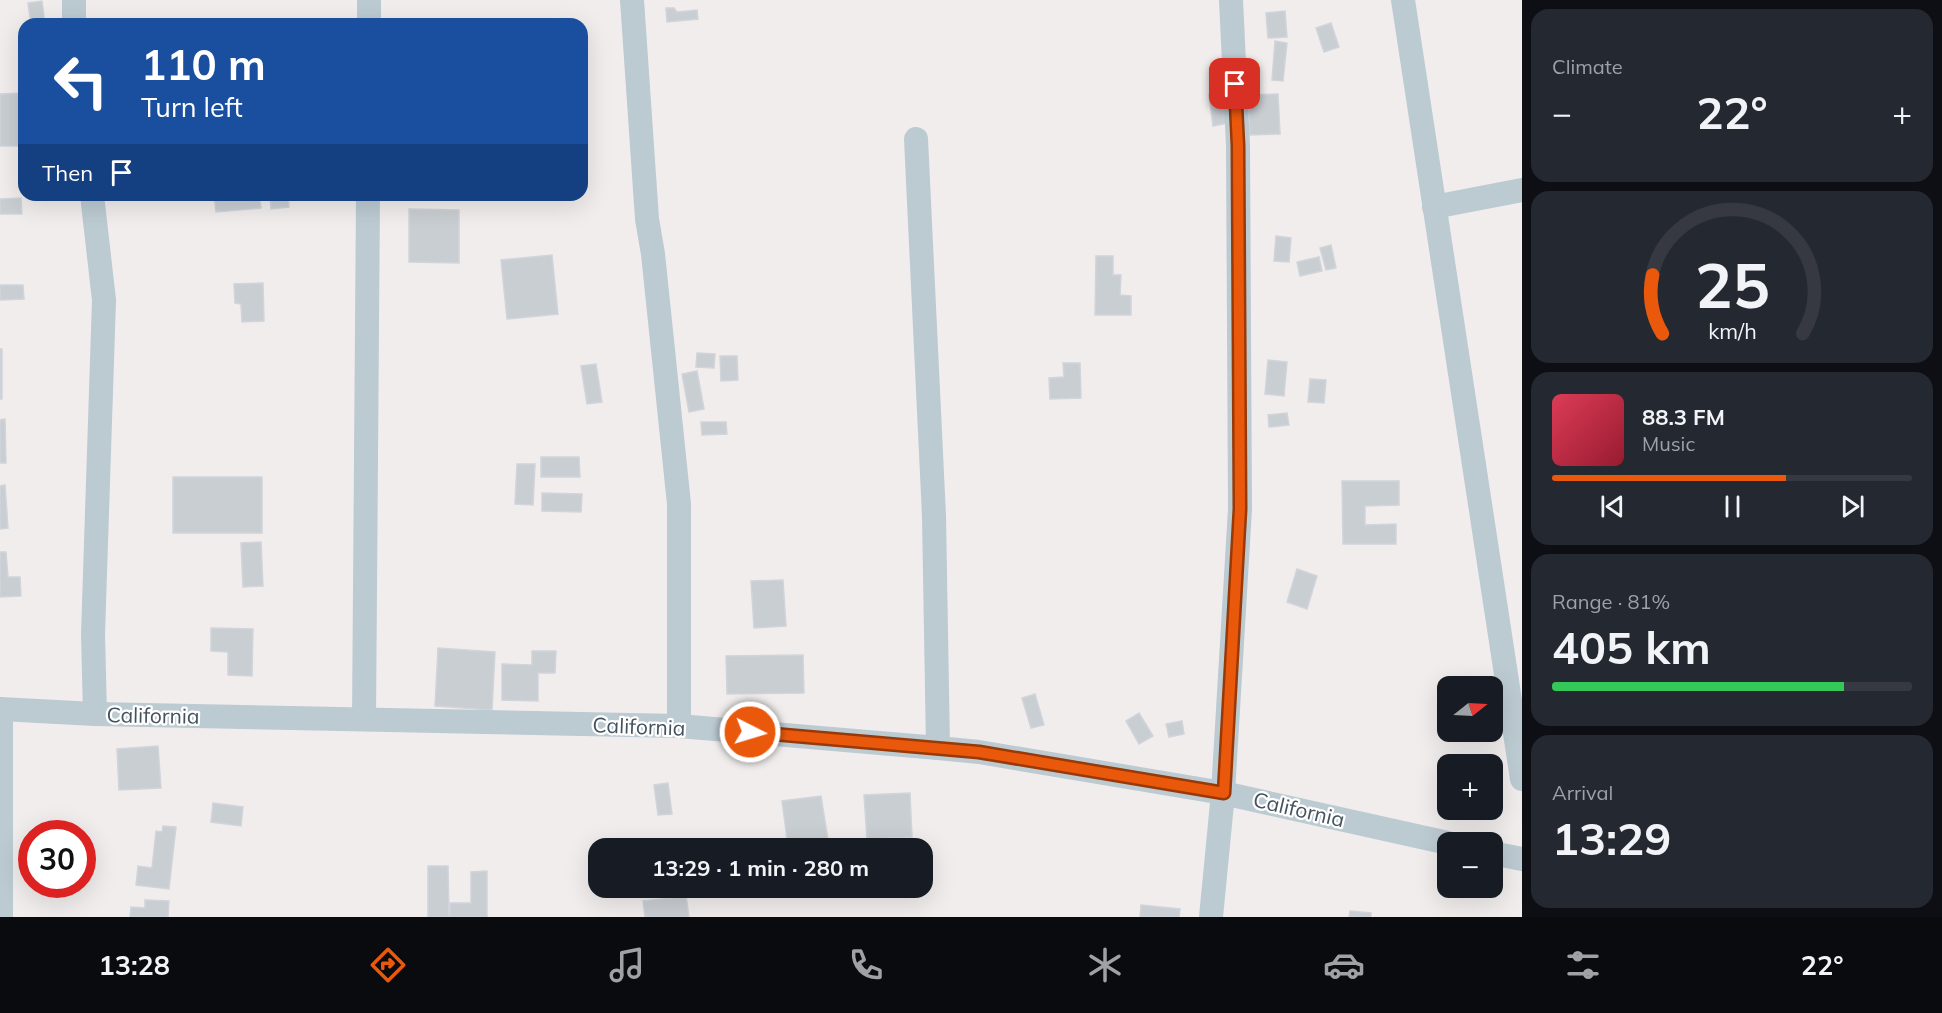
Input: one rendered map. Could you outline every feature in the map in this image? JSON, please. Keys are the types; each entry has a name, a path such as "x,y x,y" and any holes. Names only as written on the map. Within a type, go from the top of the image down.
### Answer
{"street":[{"path":"74,0 74,18"},
{"path":"369,0 369,18"},
{"path":"632,0 647,219 653,254 679,504 679,726"},
{"path":"1210,917 1224,793 1240,509 1238,146 1231,0"},
{"path":"1403,0 1522,779"},
{"path":"916,139 934,516 938,748"},
{"path":"1434,207 1522,190"},
{"path":"93,201 104,300 93,634 95,714"},
{"path":"364,719 368,201"},
{"path":"1,709 1,917"},
{"name":"California","path":"1,709 95,714 679,726 938,748 991,754 1224,793 1437,841"},
{"path":"1503,856 1522,860"}],"building":[{"path":"42,1 44,18 30,18 28,3"},
{"path":"666,8 674,8 677,12 697,10 698,19 667,22"},
{"path":"1285,11 1287,37 1268,38 1266,13"},
{"path":"1331,23 1339,47 1324,52 1316,28"},
{"path":"1275,41 1287,43 1283,81 1272,80"},
{"path":"18,93 18,146 0,146 0,94"},
{"path":"1223,93 1228,123 1213,126 1209,95"},
{"path":"1278,94 1280,134 1250,135 1248,95"},
{"path":"18,198 18,201 21,201 22,214 0,214 0,199"},
{"path":"215,201 260,201 261,208 216,212"},
{"path":"270,201 288,201 289,207 271,209"},
{"path":"409,209 459,210 459,263 409,262"},
{"path":"1276,236 1291,238 1289,262 1274,261"},
{"path":"1331,245 1336,268 1326,270 1320,248"},
{"path":"552,255 558,314 507,319 501,260"},
{"path":"1096,256 1113,256 1113,275 1121,275 1120,295 1131,296 1131,315 1095,315"},
{"path":"1319,257 1322,271 1300,276 1297,262"},
{"path":"263,283 264,321 242,322 241,304 235,303 234,284"},
{"path":"0,285 23,285 24,299 0,300"},
{"path":"0,349 2,349 2,399 0,399"},
{"path":"697,353 715,354 714,368 696,367"},
{"path":"720,356 737,356 738,380 721,381"},
{"path":"1268,360 1287,362 1284,396 1265,394"},
{"path":"1063,363 1080,363 1081,398 1050,399 1049,378 1064,377"},
{"path":"596,364 602,402 587,404 581,366"},
{"path":"697,371 704,409 689,412 682,374"},
{"path":"1310,379 1326,380 1324,403 1308,402"},
{"path":"1287,413 1289,425 1269,427 1268,415"},
{"path":"5,419 6,463 0,463 0,420"},
{"path":"701,422 726,422 727,434 702,435"},
{"path":"541,457 579,457 580,477 541,477"},
{"path":"517,464 535,464 533,505 515,504"},
{"path":"173,477 262,477 262,533 173,533"},
{"path":"1342,481 1399,481 1399,505 1365,506 1365,525 1396,524 1396,544 1343,544"},
{"path":"5,485 8,528 0,529 0,486"},
{"path":"542,493 582,494 581,512 542,511"},
{"path":"261,542 263,586 243,587 241,543"},
{"path":"0,552 6,552 8,577 20,577 21,596 0,597"},
{"path":"1297,569 1317,576 1307,609 1287,602"},
{"path":"783,580 786,626 754,628 751,581"},
{"path":"211,628 253,629 252,676 228,675 228,652 211,651"},
{"path":"438,648 495,652 492,710 435,706"},
{"path":"532,651 556,651 555,673 538,673 538,701 502,700 502,664 532,665"},
{"path":"803,655 804,693 727,694 726,656"},
{"path":"1035,694 1044,725 1031,728 1022,698"},
{"path":"1139,713 1153,736 1139,744 1126,721"},
{"path":"1182,721 1184,734 1169,737 1166,724"},
{"path":"158,746 161,788 119,790 117,749"},
{"path":"668,783 672,814 658,815 654,785"},
{"path":"910,793 912,837 867,838 864,795"},
{"path":"821,796 828,838 787,838 782,801"},
{"path":"213,803 243,807 241,826 211,822"},
{"path":"163,826 176,827 169,889 136,885 138,866 152,868 156,831 162,832"},
{"path":"428,866 448,866 449,917 428,917"},
{"path":"487,871 487,917 450,917 450,903 471,903 471,872"},
{"path":"686,898 689,917 645,917 643,901"},
{"path":"145,900 169,901 168,917 130,917 131,907 145,908"},
{"path":"1141,905 1180,909 1179,917 1140,917"},
{"path":"1350,911 1371,913 1371,917 1349,917"}],"route":[{"path":"750,732 979,752 1224,793 1240,509 1238,146 1235,84"}]}
